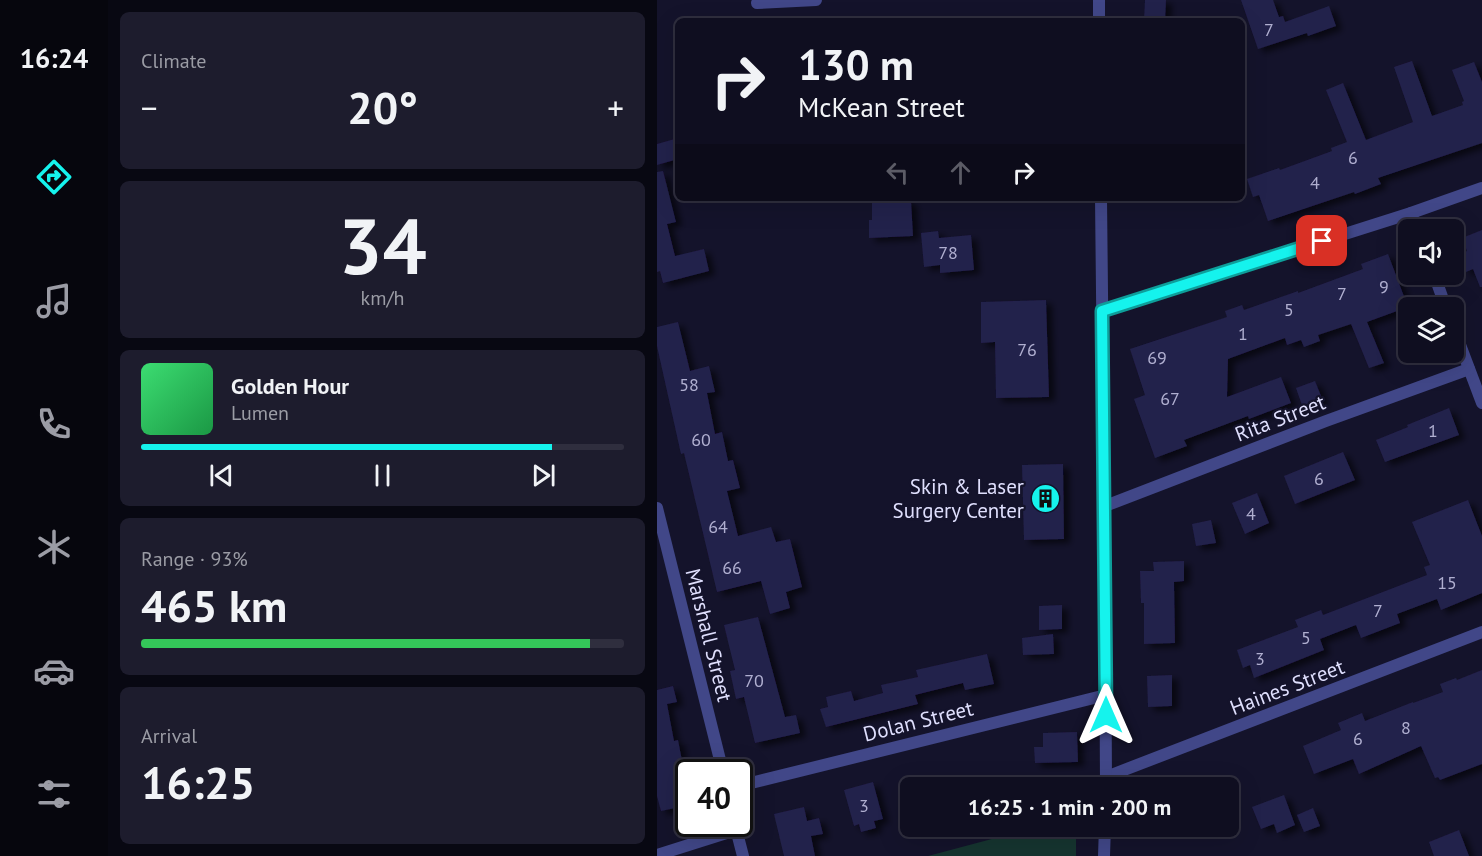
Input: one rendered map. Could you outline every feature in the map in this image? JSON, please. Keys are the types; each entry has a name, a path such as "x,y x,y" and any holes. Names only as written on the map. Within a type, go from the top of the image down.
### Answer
{"street":[{"path":"757,3 816,0"},
{"path":"1099,0 1099,18"},
{"path":"1102,311 1411,213 1482,188"},
{"path":"1101,201 1106,777"},
{"path":"1411,213 1413,219"},
{"path":"1464,356 1482,403"},
{"name":"Rita Street","path":"1105,506 1469,369"},
{"name":"Marshall Street","path":"657,508 720,759"},
{"name":"Haines Street","path":"1119,777 1482,632"},
{"name":"Dolan Street","path":"753,782 1106,694"},
{"path":"657,855 708,837"},
{"path":"738,837 743,856"},
{"path":"1104,856 1105,837"}],"green space":[{"path":"999,837 1076,837 1076,856 928,856"}],"building":[{"path":"1145,0 1166,0 1165,18 1144,18"},
{"path":"1241,0 1273,0 1279,17 1283,16 1285,22 1329,6 1336,26 1258,49"},
{"path":"1412,61 1432,116 1463,105 1464,101 1452,70 1474,62 1482,82 1482,143 1378,178 1381,184 1355,194 1354,192 1268,221 1259,195 1253,197 1247,179 1332,151 1331,148 1347,142 1326,90 1343,83 1366,140 1413,122 1394,67"},
{"path":"675,139 675,160 657,165 657,144"},
{"path":"663,171 676,222 667,224 675,256 704,249 709,271 663,283 660,271 657,272 657,172"},
{"path":"872,201 911,201 913,236 869,238 869,220 872,220"},
{"path":"1482,230 1482,287 1473,269 1466,272 1464,252 1467,251 1464,237"},
{"path":"938,231 939,238 971,235 974,270 940,273 940,265 924,267 921,233"},
{"path":"1388,254 1404,297 1398,297 1398,311 1367,322 1384,363 1369,368 1351,324 1318,335 1320,341 1304,347 1301,340 1287,345 1285,338 1228,359 1227,397 1281,377 1291,403 1184,440 1187,446 1155,458 1134,399 1145,395 1130,349 1227,317 1225,311 1242,305 1244,310 1298,291 1298,293 1363,269 1361,264"},
{"path":"1046,300 1049,397 996,398 995,342 981,343 981,302"},
{"path":"678,322 690,371 709,366 715,392 707,393 715,434 722,432 728,461 733,460 740,488 727,491 738,536 771,527 776,542 790,539 802,587 786,592 790,608 770,614 761,581 717,592 684,453 681,454 657,346 657,327"},
{"path":"1315,381 1323,401 1303,408 1296,388"},
{"path":"1449,408 1459,435 1385,462 1376,440"},
{"path":"1343,452 1355,480 1295,504 1284,476"},
{"name":"Skin & Laser Surgery Center","path":"1063,464 1064,539 1024,540 1022,465"},
{"path":"1257,493 1269,523 1245,534 1232,503"},
{"path":"1468,500 1482,536 1482,593 1441,610 1437,599 1397,614 1400,623 1361,638 1356,625 1320,639 1324,650 1254,678 1250,665 1243,668 1237,650 1298,627 1295,620 1321,610 1323,615 1427,575 1424,567 1430,565 1412,522"},
{"path":"1211,520 1216,543 1196,546 1192,524"},
{"path":"1184,561 1184,581 1174,582 1175,643 1144,644 1144,603 1141,603 1140,571 1154,571 1153,562"},
{"path":"1062,605 1062,629 1039,630 1039,606"},
{"path":"758,617 785,717 796,715 800,733 755,743 744,697 736,699 730,671 735,670 724,625"},
{"path":"1053,634 1054,654 1023,655 1022,638"},
{"path":"987,654 994,684 965,690 963,683 915,695 918,704 826,727 820,709 828,707 826,697 851,691 854,701 883,693 881,685 918,677 916,670"},
{"path":"1482,670 1482,764 1440,780 1438,777 1435,778 1421,746 1359,774 1353,759 1314,774 1303,746 1341,730 1338,723 1362,713 1365,721 1443,692 1440,684"},
{"path":"1172,675 1172,706 1148,707 1147,676"},
{"path":"673,686 677,702 667,704 674,741 678,740 682,759 675,759 675,808 661,811 657,796 657,690"},
{"path":"1077,732 1078,762 1035,763 1034,747 1043,747 1043,733"},
{"path":"873,782 883,819 874,821 876,828 861,832 859,824 854,826 844,790"},
{"path":"1284,795 1295,825 1277,833 1274,824 1261,829 1252,807"},
{"path":"804,807 807,821 819,818 823,834 811,836 815,856 784,856 774,814"},
{"path":"1313,808 1320,826 1304,832 1297,815"},
{"path":"1459,830 1469,856 1434,856 1429,842"}],"place":[{"name":"Skin & Laser Surgery Center","path":"1045,498"}],"route":[{"path":"1106,715 1102,311 1322,241"}]}
